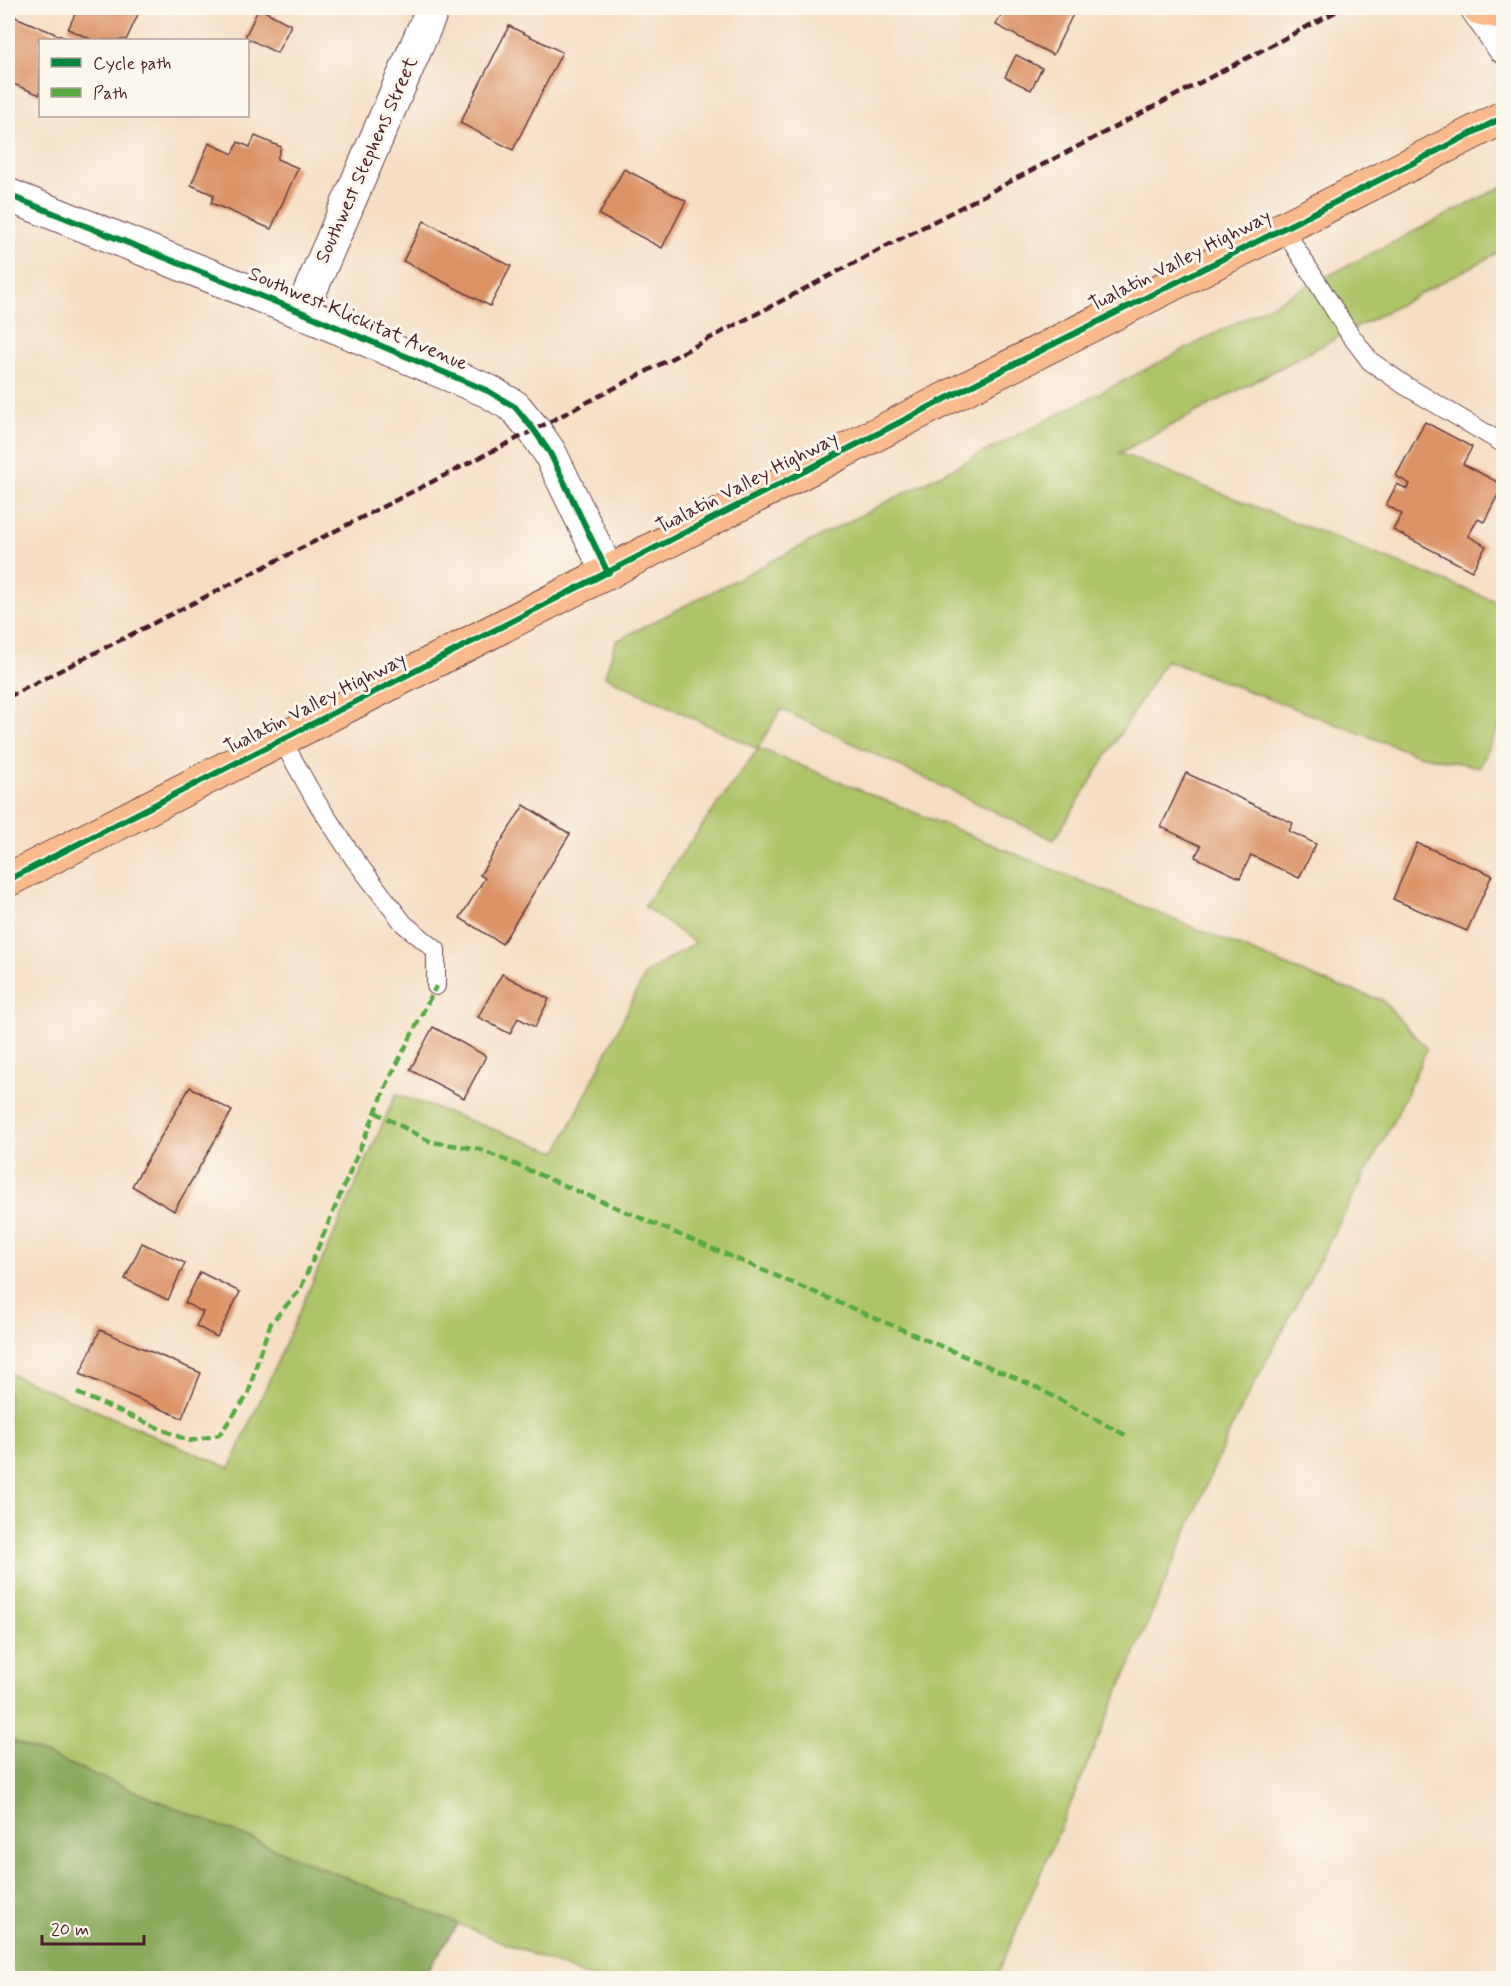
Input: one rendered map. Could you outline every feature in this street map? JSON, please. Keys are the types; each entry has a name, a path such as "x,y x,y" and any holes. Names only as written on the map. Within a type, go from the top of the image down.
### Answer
{"highway":[{"path":"1478,8 1503,13"},
{"name":"Tualatin Valley Highway","path":"8,880 947,398 1503,117"}],"street":[{"name":"Southwest Stephens Street","path":"301,312 433,8"},
{"path":"1478,8 1503,47"},
{"name":"Southwest Klickitat Avenue","path":"8,195 301,312 488,391 515,407 550,453 608,573"}],"lane":[{"path":"1283,228 1349,333 1370,361 1406,386 1503,444"},
{"path":"282,740 316,801 355,860 404,924 436,951 436,986"}],"green space":[{"path":"1503,186 1503,250 1119,453 1503,604 1503,717 1480,767 1418,755 1166,660 1054,840 781,709 758,748 1331,984 1382,1000 1427,1049 1397,1114 1231,1428 996,1978 590,1978 8,1739 8,1373 230,1468 396,1094 557,1152 646,973 695,943 644,906 758,749 605,676 616,641"},
{"path":"8,1739 458,1924 423,1978 8,1978"}],"building":[{"path":"78,8 141,8 126,39 91,39 68,29"},
{"path":"259,8 291,25 277,53 245,37"},
{"path":"1005,8 1076,8 1053,55 996,25"},
{"path":"8,14 68,39 39,39 39,95 8,82"},
{"path":"509,26 562,52 513,150 460,123"},
{"path":"1016,55 1042,68 1031,90 1005,77"},
{"path":"255,136 281,147 277,159 298,168 271,229 211,203 214,195 191,185 209,143 233,154 238,142 250,147"},
{"path":"624,169 686,201 662,248 599,215"},
{"path":"424,221 511,266 490,306 403,261"},
{"path":"1425,422 1472,447 1463,464 1503,485 1484,522 1478,519 1468,536 1486,546 1472,571 1393,530 1402,514 1386,505 1397,484 1407,489 1410,484 1396,476"},
{"path":"1186,773 1293,823 1289,831 1316,844 1299,878 1251,855 1240,878 1195,857 1201,846 1161,827"},
{"path":"524,805 570,834 502,944 460,918 485,878 480,875"},
{"path":"1417,843 1492,875 1467,931 1393,899"},
{"path":"502,974 549,999 535,1027 518,1018 510,1034 478,1017"},
{"path":"433,1027 486,1056 464,1098 410,1070"},
{"path":"190,1087 232,1111 174,1211 132,1186"},
{"path":"142,1243 185,1263 168,1300 125,1279"},
{"path":"200,1272 240,1292 217,1337 196,1326 203,1312 185,1303"},
{"path":"100,1330 201,1373 182,1418 80,1374"}],"railway":[{"path":"8,697 534,430 1343,8"}],"marked path":[{"path":"77,1393 189,1441 219,1435 248,1395 271,1323 300,1290 389,1080 436,986"},
{"path":"375,1112 431,1142 479,1149 1032,1385 1127,1436"}],"cycle path":[{"path":"8,880 947,398 1504,117"},
{"path":"8,195 301,312 488,391 515,407 550,453 608,573"}]}
